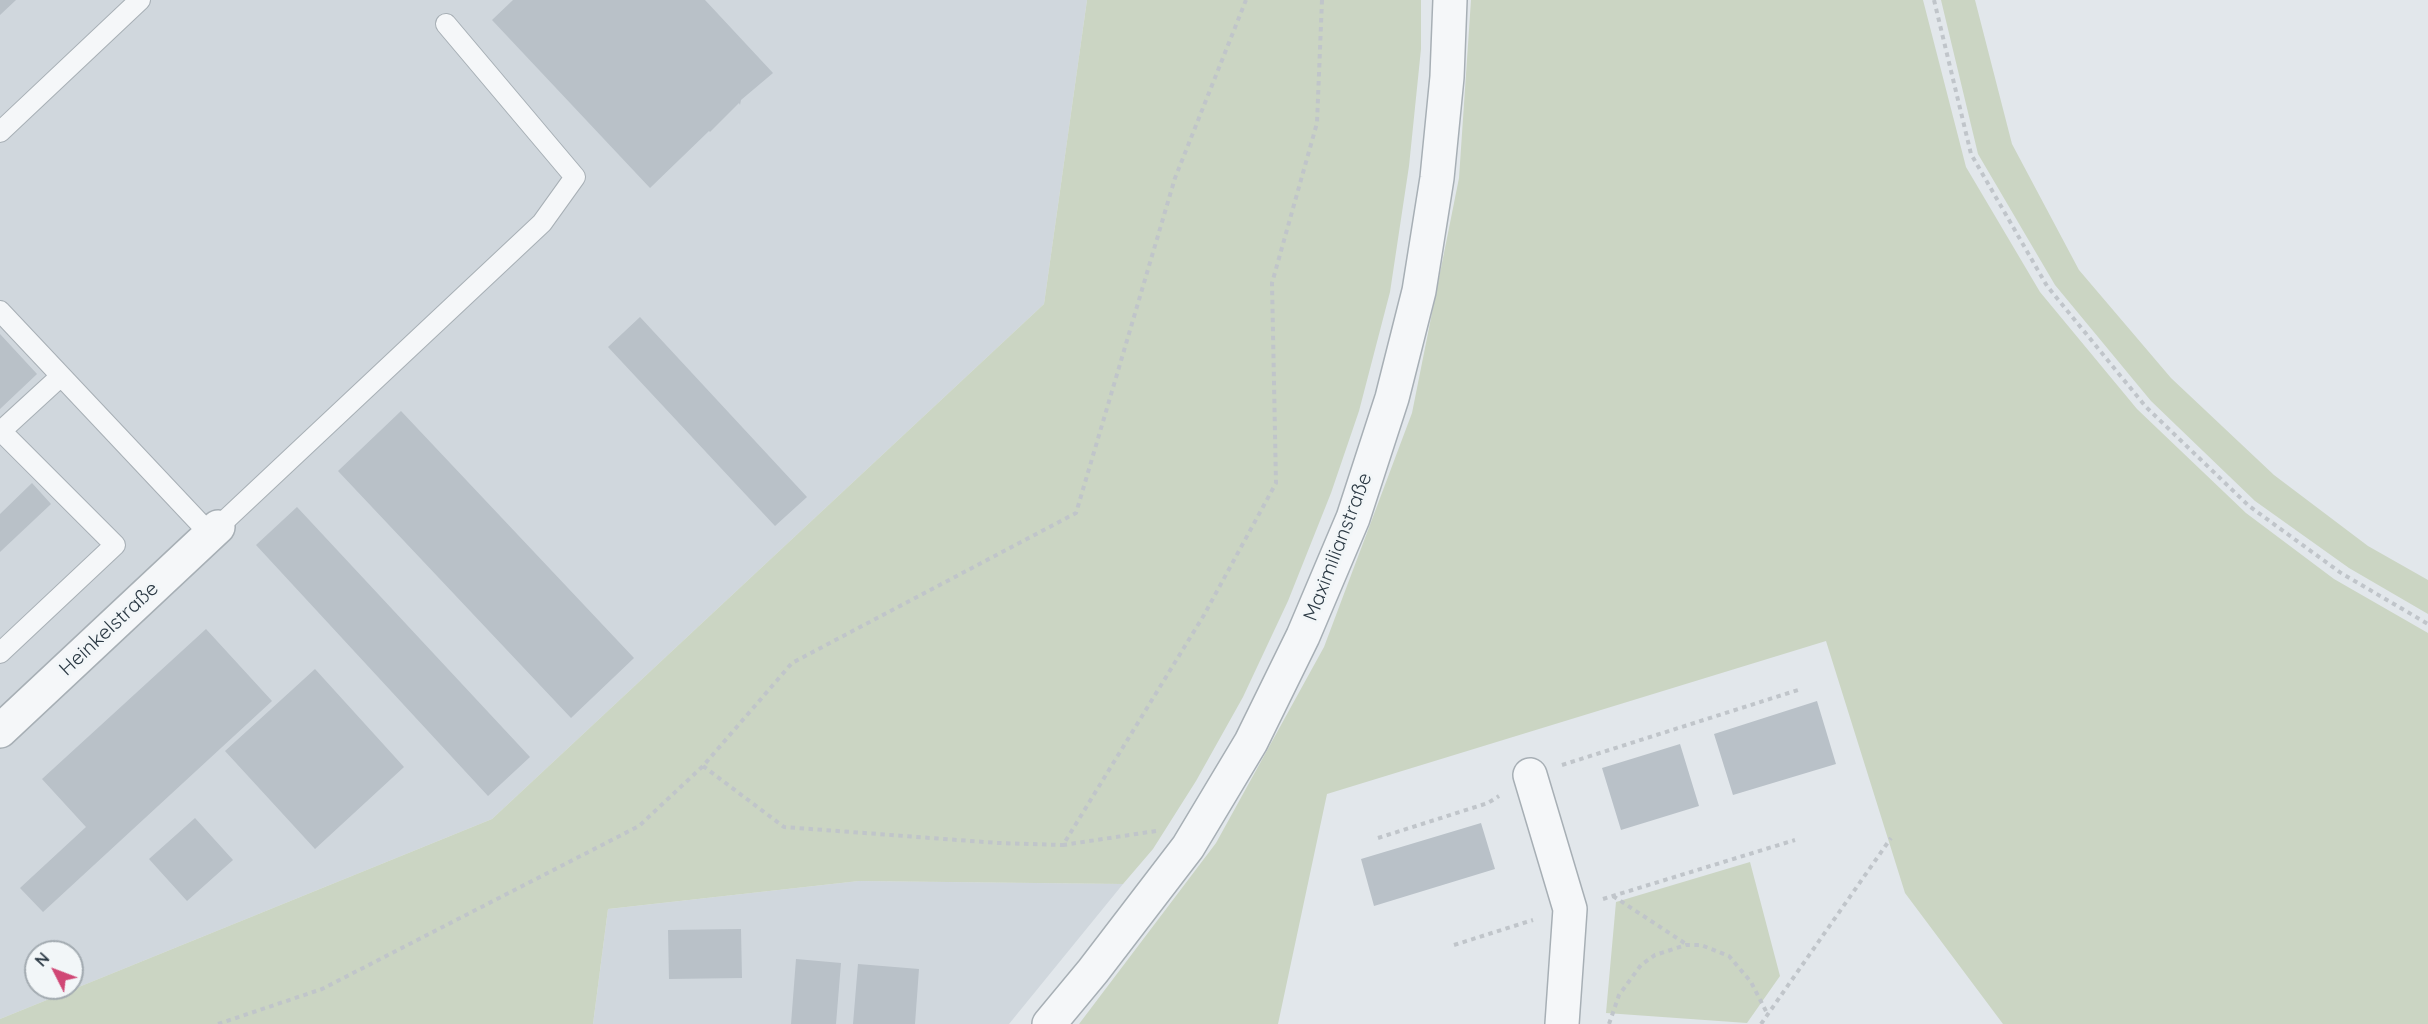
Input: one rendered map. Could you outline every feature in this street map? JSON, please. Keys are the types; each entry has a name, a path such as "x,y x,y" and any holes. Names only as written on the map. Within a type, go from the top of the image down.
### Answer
{"street":[{"name":"Maximilianstraße","path":"1049,1024 1094,971 1188,847 1202,824 1251,742 1303,636 1353,518 1392,398 1419,291 1437,178 1447,77 1450,0"},
{"name":"Heinkelstraße","path":"0,731 214,531"},
{"path":"1530,775 1570,909 1562,1024"}],"lane":[{"path":"0,132 140,0"},
{"path":"0,311 214,531 542,223 575,177 446,24"},
{"path":"0,653 114,546 1,432 61,376"}],"path":[{"path":"218,1024 322,989 639,826 703,766 792,663 1076,513 1174,178 1246,0"},
{"path":"1063,845 1204,615 1276,483 1272,283 1317,123 1322,0"},
{"path":"1934,0 1971,154 2047,286 2146,407 2249,506 2342,573 2428,624"},
{"path":"1378,837 1488,803 1530,775 1798,690"},
{"path":"703,766 784,827 986,842 1063,845 1202,824"},
{"path":"1761,1024 1890,838"},
{"path":"1454,945 1795,840"},
{"path":"1613,896 1686,945"},
{"path":"1609,1024 1619,995 1629,978 1641,965 1655,956 1686,945 1701,945 1729,956 1751,982 1768,1015"}],"shaded area":[{"path":"0,0 1087,0 1044,304 492,819 84,985 84,940 24,940 24,1000 47,1000 0,1019"},
{"path":"859,881 1123,884 1009,1024 593,1024 608,909"}],"green space":[{"path":"1087,0 1421,0 1421,49 1409,166 1390,292 1359,411 1331,493 1288,601 1243,697 1196,781 1153,849 1123,884 859,881 608,909 593,1024 0,1024 0,1019 47,1000 84,1000 84,985 492,819 1044,304"},
{"path":"1471,0 1923,0 1966,167 2040,292 2137,409 2246,513 2334,579 2428,633 2428,1024 2003,1024 1905,893 1826,641 1327,794 1278,1024 1079,1024 1216,843 1324,647 1412,413 1459,178"},
{"path":"1941,0 1975,0 2012,144 2079,270 2171,378 2274,475 2368,546 2428,580 2428,614 2349,568 2255,501 2151,401 2055,285 1978,154"},
{"path":"1750,862 1780,976 1747,1023 1606,1013 1616,902"}],"building":[{"path":"0,0 16,0 0,15"},
{"path":"513,0 705,0 773,73 741,100 740,105 739,103 650,188 492,20"},
{"path":"640,317 807,497 775,526 608,347"},
{"path":"0,334 37,374 0,409"},
{"path":"401,411 634,658 571,718 338,471"},
{"path":"32,483 51,504 0,552 0,514"},
{"path":"297,507 530,757 488,796 256,545"},
{"path":"206,629 272,701 43,912 20,888 86,827 42,779"},
{"path":"315,669 404,767 315,849 225,751"},
{"path":"1817,701 1836,764 1733,795 1714,734"},
{"path":"1680,744 1699,806 1621,830 1602,768"},
{"path":"195,818 233,860 187,901 149,859"},
{"path":"1481,823 1495,869 1374,906 1361,859"},
{"path":"741,929 742,978 669,979 668,930"},
{"path":"796,959 841,963 836,1024 791,1024"},
{"path":"858,964 919,969 915,1024 853,1024"}]}
